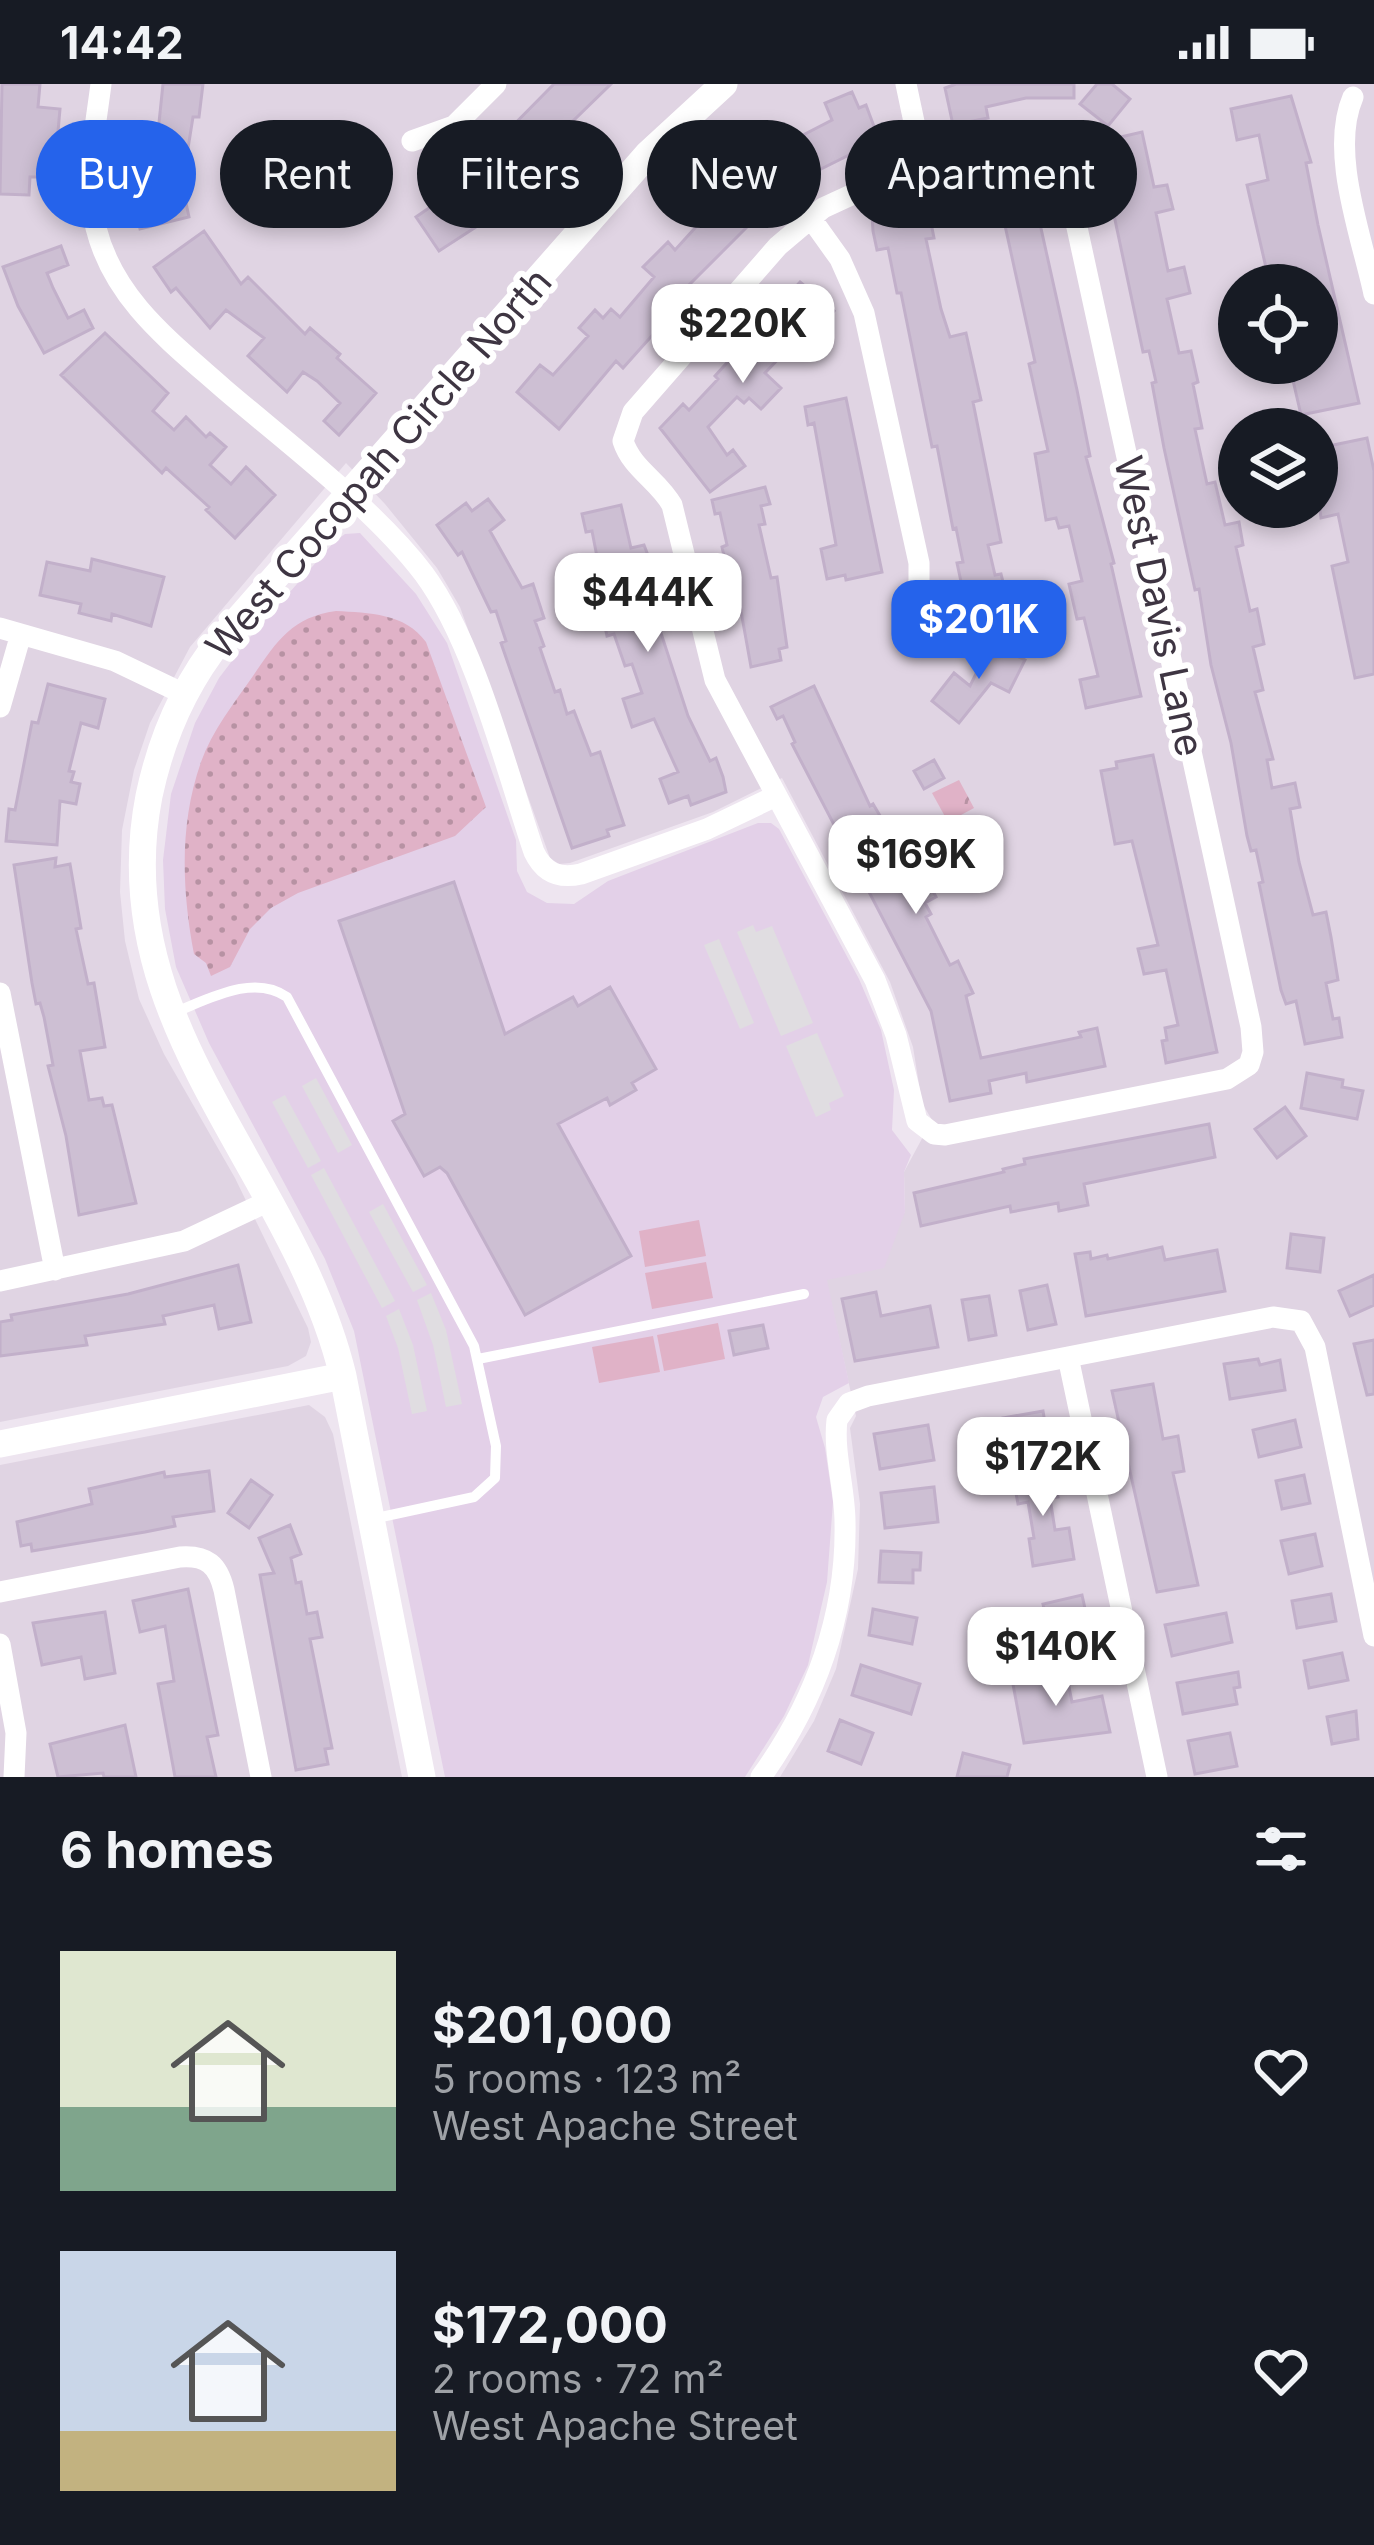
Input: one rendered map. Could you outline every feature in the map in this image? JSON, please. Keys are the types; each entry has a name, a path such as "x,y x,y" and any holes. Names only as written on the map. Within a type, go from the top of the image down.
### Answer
{"street":[{"path":"101,84 90,189 101,245 119,283 157,331 404,550 444,605 462,644 534,852 552,873 581,874 707,829 776,796 715,680 672,505 659,484 632,461 623,441 634,412 798,228"},
{"path":"412,141 454,126 496,84"},
{"name":"West Cocopah Circle North","path":"422,1777 328,1320 313,1282 170,1014 148,939 142,860 152,784 184,694 220,639 665,135 724,84"},
{"path":"906,84 914,120"},
{"path":"1353,97 1344,124 1344,154 1374,294"},
{"path":"817,228 850,276 868,334 919,563 919,598 907,630"},
{"name":"West Davis Lane","path":"776,796 883,998 913,1112 924,1129 956,1134 1214,1083 1249,1066 1251,1027 1077,228"},
{"path":"0,706 10,631 131,667 184,694"},
{"path":"0,993 55,1270"},
{"path":"0,1281 184,1241 269,1201"},
{"path":"761,1777 806,1704 836,1614 845,1527 836,1430 841,1410 868,1396 1273,1317 1301,1321 1315,1347 1374,1636"},
{"path":"1069,1357 1156,1774 1131,1777"},
{"path":"0,1444 343,1376"},
{"path":"0,1592 180,1557 210,1561 224,1590 261,1777"},
{"path":"0,1644 16,1733 14,1777"}],"lane":[{"path":"170,1014 245,988 267,988 287,997 478,1359 495,1478 483,1492 455,1502 372,1519"},
{"path":"478,1359 804,1294"}],"shaded area":[{"path":"0,84 1374,84 1374,1777 780,1777 814,1721 836,1669 858,1569 860,1504 850,1428 856,1416 826,1279 905,1212 904,1172 932,1120 922,1103 913,1047 890,982 782,778 713,812 570,863 559,864 550,858 460,607 437,568 346,463 190,647 150,723 122,830 120,892 125,941 139,999 164,1054 235,1178 308,1328 311,1342 306,1356 288,1366 0,1422"},
{"path":"360,533 416,594 447,643 516,840 517,871 527,892 547,903 574,904 608,881 758,823 771,823 779,829 859,979 881,1030 894,1090 892,1130 911,1155 904,1172 905,1212 884,1268 827,1280 849,1383 823,1397 816,1417 833,1502 827,1582 808,1665 784,1716 745,1777 445,1777 354,1331 325,1259 209,1043 176,967 165,909 163,860 171,794 195,723 219,678 251,636 335,541 345,534"},
{"path":"753,925 756,932 772,926 813,1023 781,1036 737,932"},
{"path":"719,939 754,1023 740,1029 704,945"},
{"path":"817,1033 844,1096 816,1117 786,1046"},
{"path":"316,1078 352,1145 338,1153 302,1086"},
{"path":"285,1095 321,1161 308,1168 272,1102"},
{"path":"324,1168 395,1301 382,1308 311,1175"},
{"path":"383,1204 427,1285 413,1292 369,1212"},
{"path":"431,1293 446,1330 462,1404 446,1407 433,1345 417,1300"},
{"path":"399,1309 413,1345 427,1411 412,1414 386,1316"},
{"path":"309,1405 325,1417 333,1434 402,1777 0,1777 0,1465"}],"green space":[{"path":"336,611 397,620 426,642 486,807 455,836 298,893 271,908 250,929 230,967 211,976 206,963 194,954 185,882 189,809 201,762 224,718 278,642 308,619"},
{"path":"959,780 974,808 948,822 932,793"},
{"path":"699,1220 706,1256 645,1267 639,1231"},
{"path":"706,1262 713,1298 652,1309 645,1273"},
{"path":"718,1323 725,1359 664,1371 657,1335"},
{"path":"653,1336 660,1372 599,1383 592,1347"}],"building":[{"path":"2,84 40,84 38,107 60,109 59,120 36,120 36,177 30,177 29,195 0,194"},
{"path":"163,84 203,84 199,117 159,120"},
{"path":"554,84 611,84 574,120 519,120"},
{"path":"956,84 1074,84 1074,98 1026,98 986,107 988,118 952,120 945,88"},
{"path":"1097,84 1112,84 1130,99 1113,120 1100,120 1080,104"},
{"path":"852,92 859,108 866,105 872,120 845,120 845,157 821,169 821,126 832,120 825,103"},
{"path":"1291,96 1311,162 1306,163 1327,264 1265,264 1247,185 1268,180 1259,135 1237,140 1231,109"},
{"path":"1142,132 1154,187 1167,185 1173,209 1156,213 1168,271 1184,267 1190,293 1167,299 1179,353 1191,351 1198,382 1193,384 1202,428 1195,429 1207,484 1215,482 1218,495 1218,528 1240,528 1243,545 1236,547 1250,611 1257,609 1264,644 1253,647 1263,690 1255,692 1273,759 1267,760 1272,788 1295,783 1300,807 1290,809 1299,862 1313,915 1326,912 1338,980 1326,983 1342,1037 1305,1044 1296,1001 1286,1004 1281,990 1259,883 1263,882 1256,850 1251,851 1247,836 1199,589 1195,590 1164,448 1152,383 1156,382 1149,351 1143,352 1117,228 1137,228 1137,133"},
{"path":"423,228 474,228 439,251"},
{"path":"695,228 746,228 685,289 690,293 623,368 616,361 559,429 517,392 540,365 553,375 588,336 579,328 595,310 603,318 611,309 620,317 654,277 643,267 668,242 675,250"},
{"path":"932,228 934,238 926,239 941,309 950,337 966,333 981,400 973,402 1001,542 988,545 995,575 1001,574 1015,630 980,637 977,621 970,623 957,563 963,562 956,528 937,446 932,447 901,293 897,293 888,248 877,250 873,231"},
{"path":"1006,228 1041,228 1077,390 1090,456 1086,457 1141,696 1086,708 1080,680 1098,676 1084,618 1077,619 1069,584 1082,581 1069,526 1059,528 1056,518 1046,520 1035,454 1048,451 1029,364 1035,362"},
{"path":"204,231 241,284 248,277 305,334 310,328 340,354 337,358 376,393 339,435 324,421 340,403 317,381 303,372 287,392 248,356 264,338 226,310 210,328 176,288 171,292 154,267"},
{"path":"61,246 68,265 47,273 68,318 84,310 93,328 44,353 3,267"},
{"path":"800,282 834,311 811,338 804,332 765,373 781,388 761,409 749,398 744,403 737,397 708,427 727,455 733,450 745,466 710,492 660,428 683,404 689,410"},
{"path":"1338,312 1359,403 1299,408 1294,384 1338,384"},
{"path":"105,333 168,393 153,411 174,430 186,417 206,437 210,433 226,447 210,465 231,484 246,467 275,495 235,538 206,510 209,507 166,468 162,473 61,375"},
{"path":"846,398 882,572 846,580 845,575 827,579 821,549 836,545 814,423 808,425 805,407"},
{"path":"1367,438 1374,471 1374,674 1355,678 1332,566 1348,562 1338,514 1338,444"},
{"path":"765,487 770,504 761,506 765,524 759,525 771,578 777,577 787,647 779,649 781,660 751,667 739,600 734,601 722,547 727,545 720,513 715,514 712,500"},
{"path":"488,499 504,520 490,531 522,588 533,584 544,618 535,621 544,646 540,648 555,692 560,690 567,714 574,711 591,755 600,752 624,825 607,830 609,836 572,848 501,643 506,641 496,611 491,612 462,552 458,555 437,525 466,503 472,511"},
{"path":"621,505 631,548 644,545 649,558 663,623 658,624 688,716 723,777 726,792 691,805 688,796 669,803 660,779 678,772 654,719 632,727 623,699 642,693 632,664 625,666 614,634 607,636 592,564 598,562 592,531 586,532 582,514"},
{"path":"92,559 164,577 151,626 112,614 111,621 79,613 81,604 40,595 47,562 90,571"},
{"path":"991,643 1025,660 1009,692 991,683 959,723 932,701 954,673 970,686"},
{"path":"48,684 105,699 98,728 81,723 69,771 74,772 71,782 80,784 76,804 60,801 57,845 6,841 9,809 15,810 32,722 38,723"},
{"path":"814,686 870,806 873,804 918,880 925,876 936,897 925,903 931,914 926,917 950,965 958,961 973,993 966,996 981,1058 1081,1037 1079,1032 1097,1028 1105,1066 1027,1082 1026,1073 989,1081 991,1093 950,1101 931,1011 792,744 783,716 777,719 771,707"},
{"path":"1153,755 1217,1052 1166,1063 1165,1028 1178,1025 1166,970 1144,974 1138,949 1158,945 1132,841 1115,844 1101,771 1117,768 1116,762"},
{"path":"934,760 944,778 924,789 914,771"},
{"path":"56,858 55,867 70,864 81,928 76,929 88,984 94,983 105,1047 80,1051 89,1100 102,1098 104,1106 112,1105 136,1203 79,1215 48,1066 53,1065 44,1017 32,983 14,865"},
{"path":"454,882 505,1034 573,997 578,1006 610,987 656,1069 632,1083 636,1090 610,1105 607,1098 558,1124 631,1256 525,1315 447,1173 440,1167 424,1176 393,1121 405,1114 339,921"},
{"path":"1307,1073 1343,1080 1342,1087 1363,1091 1357,1119 1301,1108"},
{"path":"1285,1107 1306,1136 1277,1158 1255,1129"},
{"path":"1209,1124 1215,1157 1084,1184 1088,1205 1059,1211 1058,1203 1011,1212 1010,1206 921,1226 914,1193 1004,1172 1025,1164 1024,1159"},
{"path":"1291,1234 1324,1238 1320,1272 1287,1268"},
{"path":"1162,1247 1165,1260 1217,1250 1225,1291 1086,1316 1075,1254 1090,1252 1091,1259 1107,1255 1108,1259"},
{"path":"238,1265 251,1322 219,1329 214,1305 163,1316 165,1324 85,1336 87,1345 0,1356 0,1322 12,1320 11,1315 128,1294"},
{"path":"1374,1275 1374,1305 1350,1316 1339,1291"},
{"path":"1047,1285 1056,1324 1028,1330 1020,1291"},
{"path":"876,1292 881,1316 930,1306 938,1347 855,1361 842,1299"},
{"path":"989,1296 996,1335 969,1340 962,1300"},
{"path":"763,1325 768,1348 734,1355 729,1331"},
{"path":"1374,1340 1374,1394 1367,1395 1354,1344"},
{"path":"1258,1359 1260,1365 1280,1360 1285,1390 1230,1399 1224,1364"},
{"path":"1153,1384 1163,1439 1178,1436 1184,1471 1173,1473 1198,1585 1157,1592 1112,1391"},
{"path":"1043,1411 1048,1441 1009,1448 1003,1418"},
{"path":"1295,1420 1301,1447 1259,1457 1253,1430"},
{"path":"928,1425 934,1460 880,1469 874,1434"},
{"path":"1053,1470 1058,1497 1050,1498 1055,1530 1069,1528 1074,1559 1033,1566 1028,1502 1018,1504 1013,1477"},
{"path":"209,1471 214,1511 173,1517 175,1526 145,1532 32,1551 31,1544 21,1546 17,1522 92,1504 89,1489 164,1472 165,1477"},
{"path":"1304,1475 1310,1503 1282,1509 1276,1481"},
{"path":"251,1480 272,1495 249,1528 228,1513"},
{"path":"934,1487 938,1522 885,1528 881,1493"},
{"path":"290,1525 301,1554 291,1558 296,1583 301,1582 307,1614 317,1612 322,1637 310,1639 332,1748 325,1749 328,1764 296,1770 260,1575 274,1573 259,1538"},
{"path":"1315,1534 1322,1566 1289,1574 1281,1541"},
{"path":"881,1551 921,1553 913,1583 879,1582"},
{"path":"188,1589 218,1735 207,1737 216,1777 175,1777 158,1684 174,1681 165,1626 140,1632 133,1601"},
{"path":"1331,1594 1336,1621 1297,1628 1292,1601"},
{"path":"1082,1595 1088,1622 1049,1630 1043,1604"},
{"path":"873,1609 917,1618 912,1644 869,1635"},
{"path":"105,1612 115,1673 85,1679 81,1657 42,1665 33,1623"},
{"path":"1226,1613 1232,1642 1172,1656 1165,1625"},
{"path":"1342,1653 1348,1680 1309,1688 1304,1661"},
{"path":"861,1665 920,1684 911,1714 852,1695"},
{"path":"1047,1672 1047,1676 1066,1672 1072,1702 1102,1696 1110,1732 1024,1743 1012,1679"},
{"path":"1238,1672 1237,1704 1183,1714 1177,1683"},
{"path":"1356,1711 1358,1739 1332,1744 1327,1717"},
{"path":"840,1720 873,1733 861,1764 828,1751"},
{"path":"125,1725 136,1777 104,1777 103,1773 58,1777 50,1744"},
{"path":"1230,1733 1237,1766 1195,1774 1188,1741"},
{"path":"963,1753 1010,1765 1007,1777 957,1777"}]}
